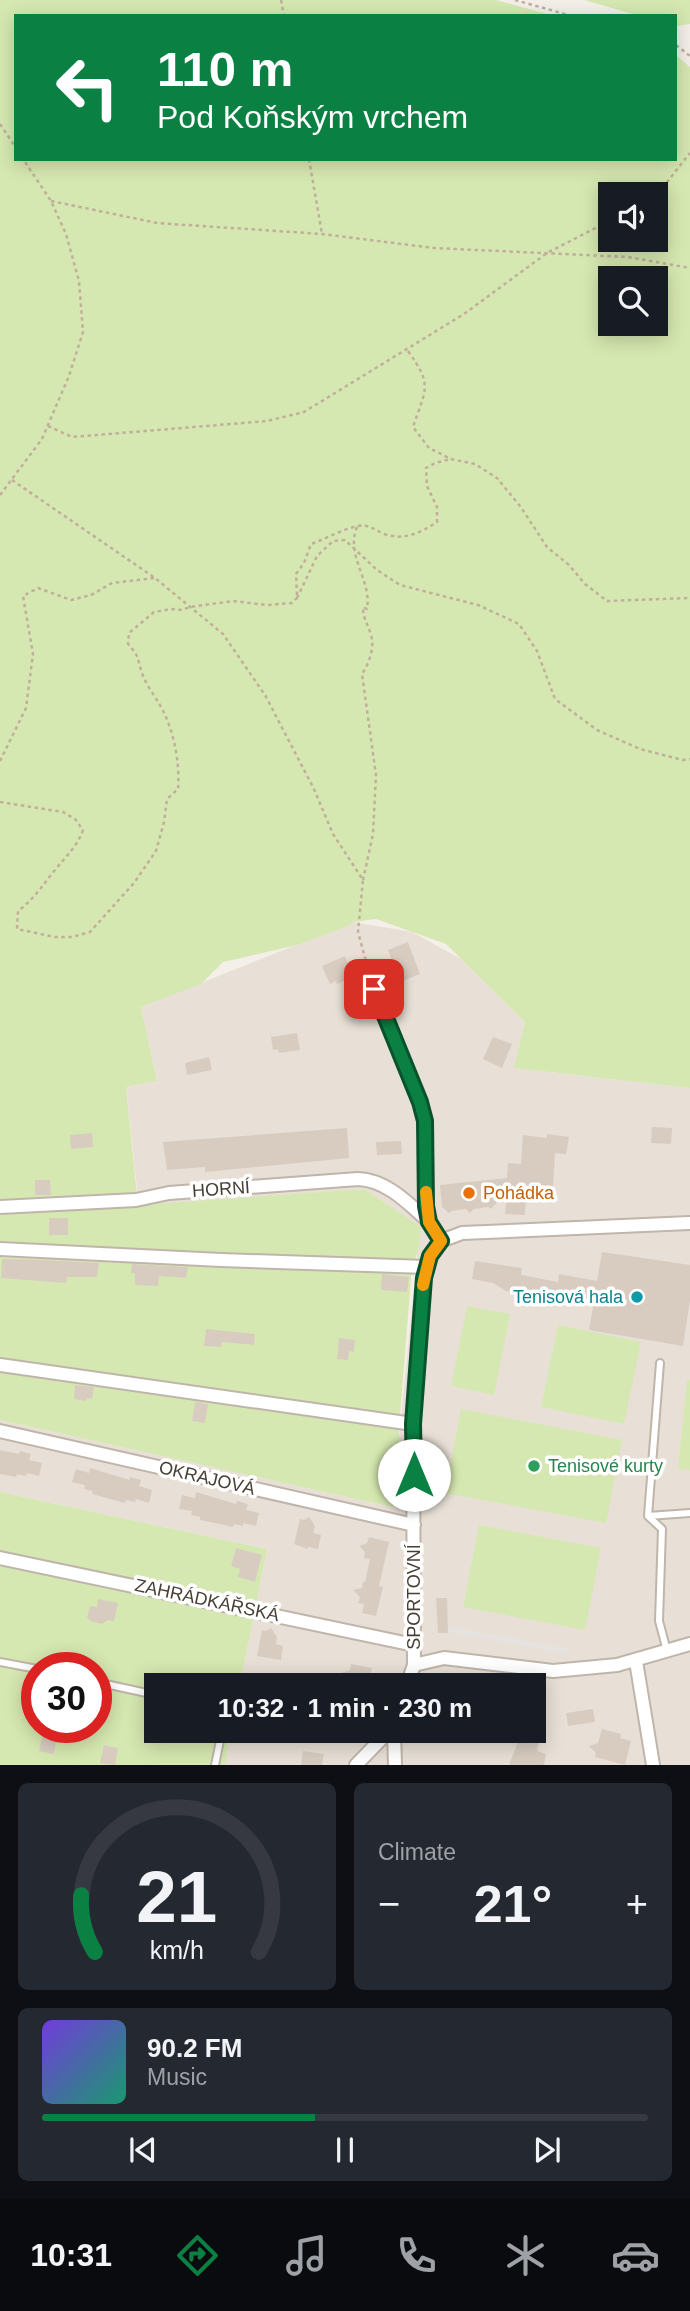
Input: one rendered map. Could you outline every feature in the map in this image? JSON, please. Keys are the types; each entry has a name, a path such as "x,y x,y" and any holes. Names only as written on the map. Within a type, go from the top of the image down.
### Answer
{"street":[{"name":"HORNÍ","path":"0,1207 136,1200 169,1193 358,1179 381,1184 396,1193 429,1222"},
{"path":"441,1241 462,1233 690,1223"},
{"name":"SPORTOVNÍ","path":"411,1673 414,1665 413,1424 426,1267 441,1241"},
{"path":"0,1249 208,1260 426,1267"},
{"path":"0,1365 413,1424"},
{"name":"OKRAJOVÁ","path":"0,1432 414,1525"},
{"name":"ZAHRÁDKÁŘSKÁ","path":"0,1558 414,1645"},
{"name":"SPORTOVNÍ","path":"414,1665 444,1658 553,1671 617,1665 690,1644"},
{"path":"636,1661 653,1765"},
{"path":"356,1765 377,1743"},
{"path":"394,1743 395,1765"}],"lane":[{"path":"374,989 420,1102 425,1121 425,1187 429,1222 441,1241"},
{"path":"648,1516 660,1363"},
{"path":"648,1516 690,1513"},
{"path":"648,1516 662,1529 659,1621 667,1651"},
{"path":"0,1662 21,1666"},
{"path":"112,1685 144,1692"},
{"path":"215,1765 220,1743"}],"path":[{"path":"515,0 565,14"},
{"path":"0,124 14,145"},
{"path":"667,182 690,153"},
{"path":"0,495 42,439 69,376 83,332 79,281 66,234 51,201 24,161"},
{"path":"309,161 322,234"},
{"path":"51,201 157,223 322,234 434,248 628,257 690,268"},
{"path":"48,426 72,437 267,421 304,412 464,314 547,253 598,227"},
{"path":"408,350 423,371 426,386 413,426 429,448 451,459 475,464 496,478 520,506 547,547 607,601 690,598"},
{"path":"297,597 296,574 304,563 311,544 357,527 372,527 384,534 401,537 419,534 437,522 437,507 427,486 426,468 451,459"},
{"path":"12,480 155,578 223,634 265,695 314,789 333,834 363,880"},
{"path":"357,527 352,547 368,599 366,609 363,607 363,618 372,638 368,665 362,674 376,775 373,834 363,880 358,932 374,989"},
{"path":"0,802 63,812 75,819 83,830 69,855 18,911 17,929 55,937 72,937 90,932 134,883 156,851 167,799 178,789 170,732 163,710 142,674 139,656 128,644 129,633 154,612 170,609 182,610 233,601 267,605 292,603 317,556 333,541 345,540 377,570 400,585 478,605 519,624 537,651 555,699 597,730 639,749 683,760 690,759"},
{"path":"0,761 26,708 33,654 23,596 38,588 71,600 91,595 112,583 155,578"}],"shaded area":[{"path":"353,922 412,932 461,959 525,1022 515,1068 690,1088 690,1765 225,1765 229,1743 546,1743 546,1673 242,1673 267,1549 0,1492 0,1420 392,1507 420,1227 364,1189 139,1206 126,1087 157,1081 141,1007"},
{"path":"439,1624 569,1649 568,1654 438,1630"}],"green space":[{"path":"0,0 496,0 548,14 14,14 14,161 677,161 677,56 690,67 690,1088 514,1068 525,1022 446,944 376,919 353,922 297,945 223,962 201,984 141,1007 157,1081 126,1087 138,1205 364,1189 421,1227 418,1252 412,1266 399,1428 399,1504 392,1507 0,1420"},
{"path":"584,0 690,0 690,24 677,26 677,14 633,14"},
{"path":"467,1306 510,1314 494,1395 451,1386"},
{"name":"Tenisové kurty","path":"558,1325 641,1342 624,1424 541,1407"},
{"name":"Tenisové kurty","path":"687,1380 690,1380 690,1470 678,1469"},
{"name":"Tenisové kurty","path":"461,1409 622,1440 606,1523 445,1493"},
{"path":"0,1492 267,1549 242,1673 144,1673 144,1743 229,1743 225,1765 0,1765"},
{"path":"479,1525 601,1548 585,1630 463,1607"}],"building":[{"path":"408,942 420,974 400,982 388,950"},
{"path":"345,956 353,977 330,984 322,966"},
{"path":"297,1033 300,1050 279,1053 278,1049 273,1050 271,1037"},
{"path":"493,1037 512,1044 502,1068 483,1059"},
{"path":"209,1057 212,1070 187,1075 185,1063"},
{"path":"652,1127 672,1128 671,1144 651,1143"},
{"path":"347,1128 349,1158 205,1172 205,1167 167,1170 163,1142"},
{"path":"92,1133 93,1147 71,1149 70,1135"},
{"path":"547,1134 569,1137 566,1154 555,1153 553,1187 550,1186 550,1192 526,1191 525,1215 505,1214 507,1192 491,1209 474,1209 470,1213 466,1209 449,1213 442,1207 440,1185 507,1178 508,1163 521,1164 523,1135 547,1138"},
{"path":"401,1141 402,1154 377,1155 376,1142"},
{"path":"35,1180 50,1180 51,1195 35,1195"},
{"path":"49,1218 68,1218 68,1235 49,1235"},
{"name":"Tenisová hala","path":"602,1252 690,1265 690,1300 683,1346 589,1330 593,1307 506,1291 493,1283 472,1279 475,1261 522,1268 521,1275 558,1282 559,1274 597,1281"},
{"path":"2,1259 99,1263 97,1277 67,1277 66,1283 1,1278"},
{"path":"132,1264 188,1267 186,1278 159,1276 158,1286 135,1285 135,1273 131,1273"},
{"path":"382,1274 409,1277 407,1292 381,1290"},
{"path":"206,1329 255,1334 254,1345 222,1342 221,1347 204,1346"},
{"path":"339,1338 355,1340 354,1352 349,1351 348,1360 337,1359"},
{"path":"75,1385 94,1387 92,1399 74,1399"},
{"path":"195,1402 208,1404 205,1423 192,1421"},
{"path":"0,1450 31,1454 29,1460 42,1463 39,1476 27,1473 26,1476 17,1474 16,1477 0,1474"},
{"path":"90,1468 130,1480 130,1477 141,1480 139,1486 152,1490 149,1503 136,1499 135,1502 126,1500 125,1503 92,1494 93,1491 84,1489 85,1485 72,1482 76,1469 89,1473"},
{"path":"196,1492 236,1504 237,1501 248,1504 246,1510 259,1513 256,1526 243,1523 243,1526 234,1524 233,1527 200,1520 200,1517 191,1515 192,1511 179,1509 182,1495 195,1498"},
{"path":"309,1517 315,1526 313,1533 321,1535 318,1549 307,1549 294,1544 300,1519"},
{"path":"369,1537 389,1542 379,1586 383,1587 376,1616 362,1613 364,1604 358,1603 360,1597 353,1590 362,1588 365,1582 370,1559 364,1558 365,1552 359,1546 367,1543"},
{"path":"236,1548 262,1555 255,1582 238,1577 240,1569 231,1566"},
{"path":"436,1598 447,1598 448,1633 438,1633"},
{"path":"98,1599 118,1603 114,1621 108,1620 102,1624 90,1621 87,1617 90,1606 97,1607"},
{"path":"271,1628 277,1637 276,1644 283,1646 281,1660 257,1656 262,1630"},
{"path":"351,1664 372,1668 371,1673 341,1673 350,1670"},
{"path":"593,1709 595,1722 568,1726 566,1713"},
{"path":"602,1729 621,1734 620,1738 631,1741 625,1765 595,1757 596,1753 589,1746 598,1743"},
{"path":"41,1743 56,1743 54,1754 39,1751"},
{"path":"517,1743 539,1743 537,1751 546,1754 544,1765 509,1765"},
{"path":"104,1745 118,1748 115,1765 100,1763"},
{"path":"303,1751 324,1754 322,1765 301,1765"}],"slow traffic":[{"path":"423,1285 430,1256 441,1241 429,1222 426,1192"}],"place":[{"name":"Pohádka","path":"469,1193"},
{"name":"Tenisová hala","path":"637,1297"},
{"name":"Tenisové kurty","path":"534,1466"}],"route":[{"path":"374,989 420,1102 425,1121 426,1206 429,1222 441,1241 430,1256 424,1278 413,1424 414,1475"}]}
